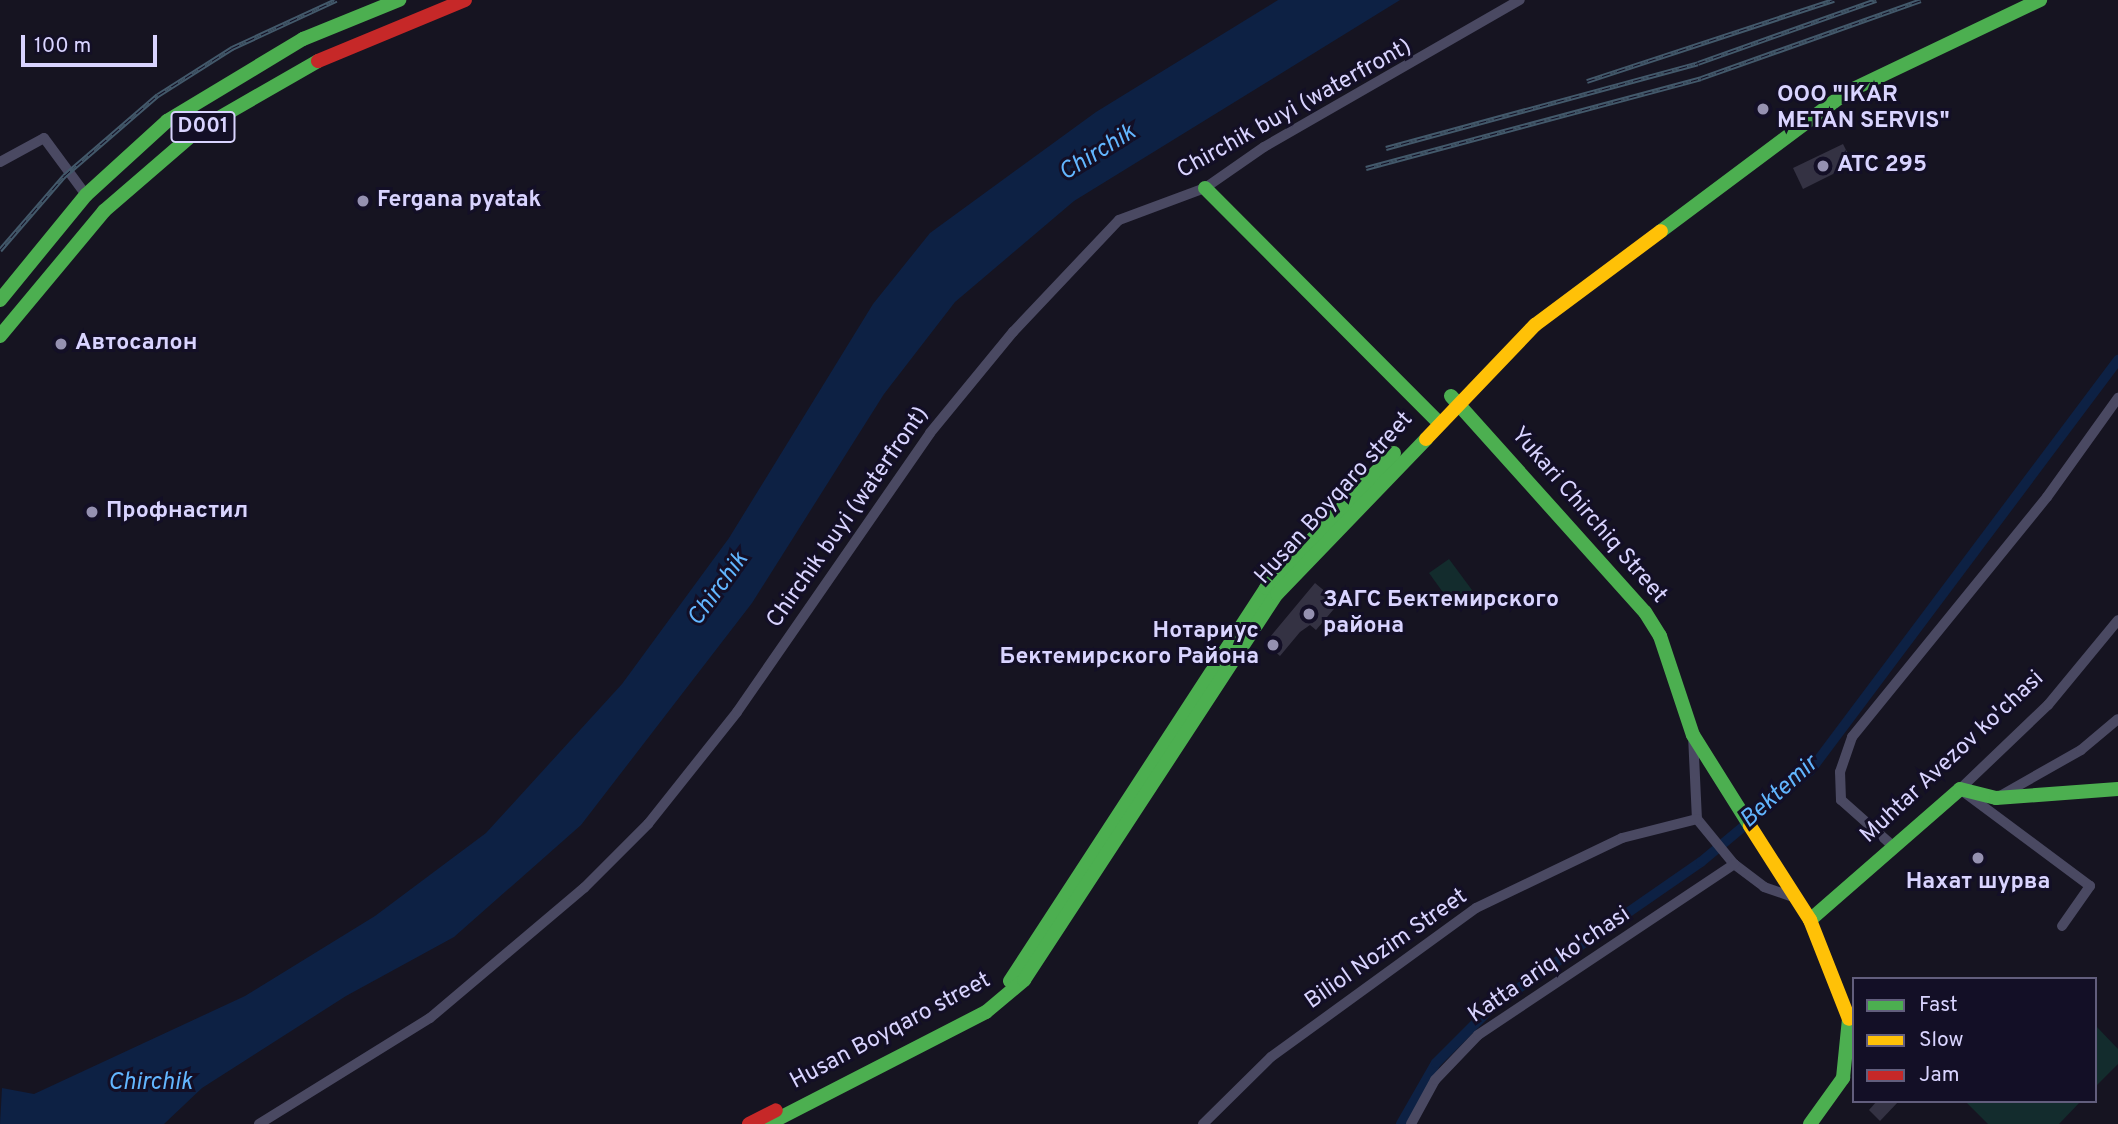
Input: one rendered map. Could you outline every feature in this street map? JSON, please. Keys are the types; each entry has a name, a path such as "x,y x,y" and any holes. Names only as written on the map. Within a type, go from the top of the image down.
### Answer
{"main road":[{"name":"D001","path":"0,300 83,199 138,144 199,100 332,27 399,0"},
{"name":"D001","path":"0,336 97,218 198,130 342,47 465,0"},
{"name":"Husan Boyqaro street","path":"749,1124 1001,990 1227,655 1277,594 1434,418 1575,287 1845,88 2017,0"},
{"name":"Husan Boyqaro street","path":"1845,88 2040,0"},
{"path":"332,27 342,47"},
{"path":"1205,188 1434,418"},
{"path":"83,199 97,218"},
{"name":"Yukari Chirchiq Street","path":"1453,398 1645,612 1660,636 1693,735 1771,850 1810,920 1847,1006 1852,1036 1843,1078 1810,1124"},
{"name":"Husan Boyqaro street","path":"768,1124 986,1012 1015,989 1227,655"},
{"path":"1961,789 1996,798 2118,789"},
{"name":"Muhtar Avezov ko'chasi","path":"1810,920 1961,789"}],"street":[{"name":"Chirchik buyi (waterfront)","path":"259,1124 430,1018 584,888 676,795 930,433 1013,332 1119,220 1205,188 1264,147 1520,0"},
{"path":"0,162 44,138 83,199"},
{"path":"1894,847 1841,800 1840,772 1853,737 2047,497 2118,398"},
{"name":"Muhtar Avezov ko'chasi","path":"1961,789 2048,705 2118,620"},
{"path":"1996,798 2081,750 2118,719"},
{"path":"1693,735 1697,819 1734,864 1764,887 1798,899"},
{"path":"1961,789 2090,886 2062,926"},
{"name":"Biliol Nozim Street","path":"1203,1124 1271,1057 1476,908 1622,838 1697,819"},
{"name":"Katta ariq ko'chasi","path":"1412,1124 1435,1080 1488,1027 1734,864"}],"green space":[{"path":"1449,559 1472,590 1452,605 1429,573"},
{"path":"2097,1027 2118,1049 2118,1064 2097,1085"},
{"path":"1967,1103 2079,1103 2059,1124 1988,1124"}],"water":[{"name":"Chirchik","path":"1278,0 1400,0 1074,201 955,302 884,394 752,603 581,825 454,937 346,996 202,1088 164,1124 0,1124 2,1088 34,1094 245,996 375,916 486,833 622,684 729,538 873,304 930,233 1096,112"}],"building":[{"name":"ATC 295","path":"1843,144 1853,164 1803,189 1793,168"},
{"name":"ЗАГС Бектемирского района","path":"1315,583 1339,603 1316,630 1310,625 1300,632 1280,656 1265,643"},
{"path":"1875,1103 1897,1103 1880,1121 1869,1110"}],"waterway":[{"name":"Bektemir","path":"1401,1124 1436,1063 1493,1006 1701,862 1810,771 2118,360"}],"railway":[{"path":"0,250 64,176 158,95 232,48 336,0"},
{"path":"1587,81 1834,0"},
{"path":"1386,148 1698,63 1876,0"},
{"path":"1366,168 1701,78 1921,0"}],"traffic: fast":[{"path":"0,300 86,195 167,121 303,39 399,0"},
{"path":"1661,231 1847,92 2040,0"},
{"path":"0,336 104,211 198,130 318,61"},
{"path":"1205,188 1437,421"},
{"path":"1451,396 1645,612 1660,636 1693,735 1750,826"},
{"path":"768,1124 986,1012 1024,980 1277,594 1426,439"},
{"path":"1010,981 1266,588 1394,453"},
{"path":"1810,920 1960,789 1996,798 2118,789"},
{"path":"1810,1124 1843,1078 1849,1019"}],"traffic: slow":[{"path":"1426,439 1535,325 1661,231"},
{"path":"1750,826 1810,920 1849,1019"}],"traffic: jam":[{"path":"318,61 465,0"},
{"path":"749,1124 776,1110"}],"place":[{"name":"OOO \"IKAR METAN SERVIS\"","path":"1763,109"},
{"name":"ATC 295","path":"1823,166"},
{"name":"Fergana pyatak","path":"363,201"},
{"name":"Автосалон","path":"61,344"},
{"name":"Профнастил","path":"92,512"},
{"name":"ЗАГС Бектемирского района","path":"1309,614"},
{"name":"Нотариус Бектемирского Района","path":"1273,645"},
{"name":"Нахат шурва","path":"1978,858"}]}
